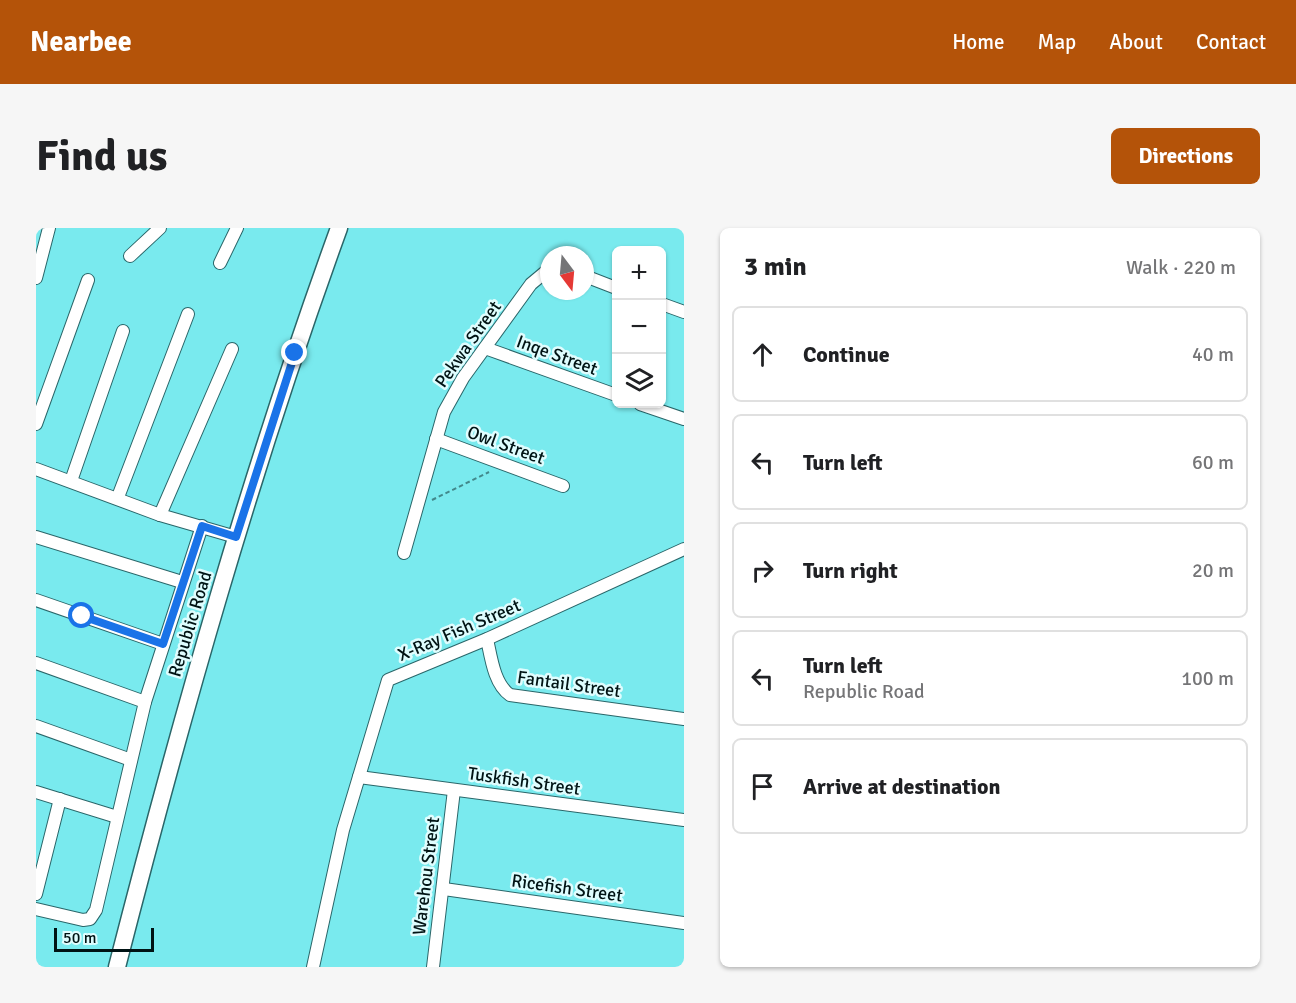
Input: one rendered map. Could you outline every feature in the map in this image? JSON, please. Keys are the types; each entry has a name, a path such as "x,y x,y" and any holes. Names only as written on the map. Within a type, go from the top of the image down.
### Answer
{"street":[{"path":"36,278 49,228"},
{"path":"130,256 160,228"},
{"path":"220,263 237,228"},
{"name":"Republic Road","path":"117,967 167,775 236,537 295,353 339,228"},
{"name":"Pekwa Street","path":"404,553 444,412 454,392 485,348 531,284 540,276"},
{"path":"594,279 612,286"},
{"path":"36,423 88,280"},
{"path":"666,305 684,312"},
{"path":"118,497 188,314"},
{"path":"71,481 123,331"},
{"name":"Inqe Street","path":"485,348 612,394"},
{"path":"159,515 232,350"},
{"path":"652,408 684,419"},
{"name":"Owl Street","path":"436,439 563,486"},
{"path":"36,469 118,497 159,515 236,537"},
{"path":"36,909 83,920 93,916 100,899 145,702 202,526"},
{"path":"36,537 182,582"},
{"name":"X-Ray Fish Street","path":"313,967 343,830 387,680 487,639 684,549"},
{"path":"36,600 163,644"},
{"name":"Fantail Street","path":"487,639 496,674 510,695 684,719"},
{"path":"36,663 145,702"},
{"path":"36,726 131,760"},
{"name":"Tuskfish Street","path":"359,777 684,820"},
{"name":"Warehou Street","path":"433,967 454,790"},
{"path":"36,792 117,817"},
{"path":"36,894 60,799"},
{"name":"Ricefish Street","path":"444,889 684,923"}],"path":[{"path":"416,508 505,464"}],"route":[{"path":"82,616 163,644 202,526 236,537 295,353"}]}
